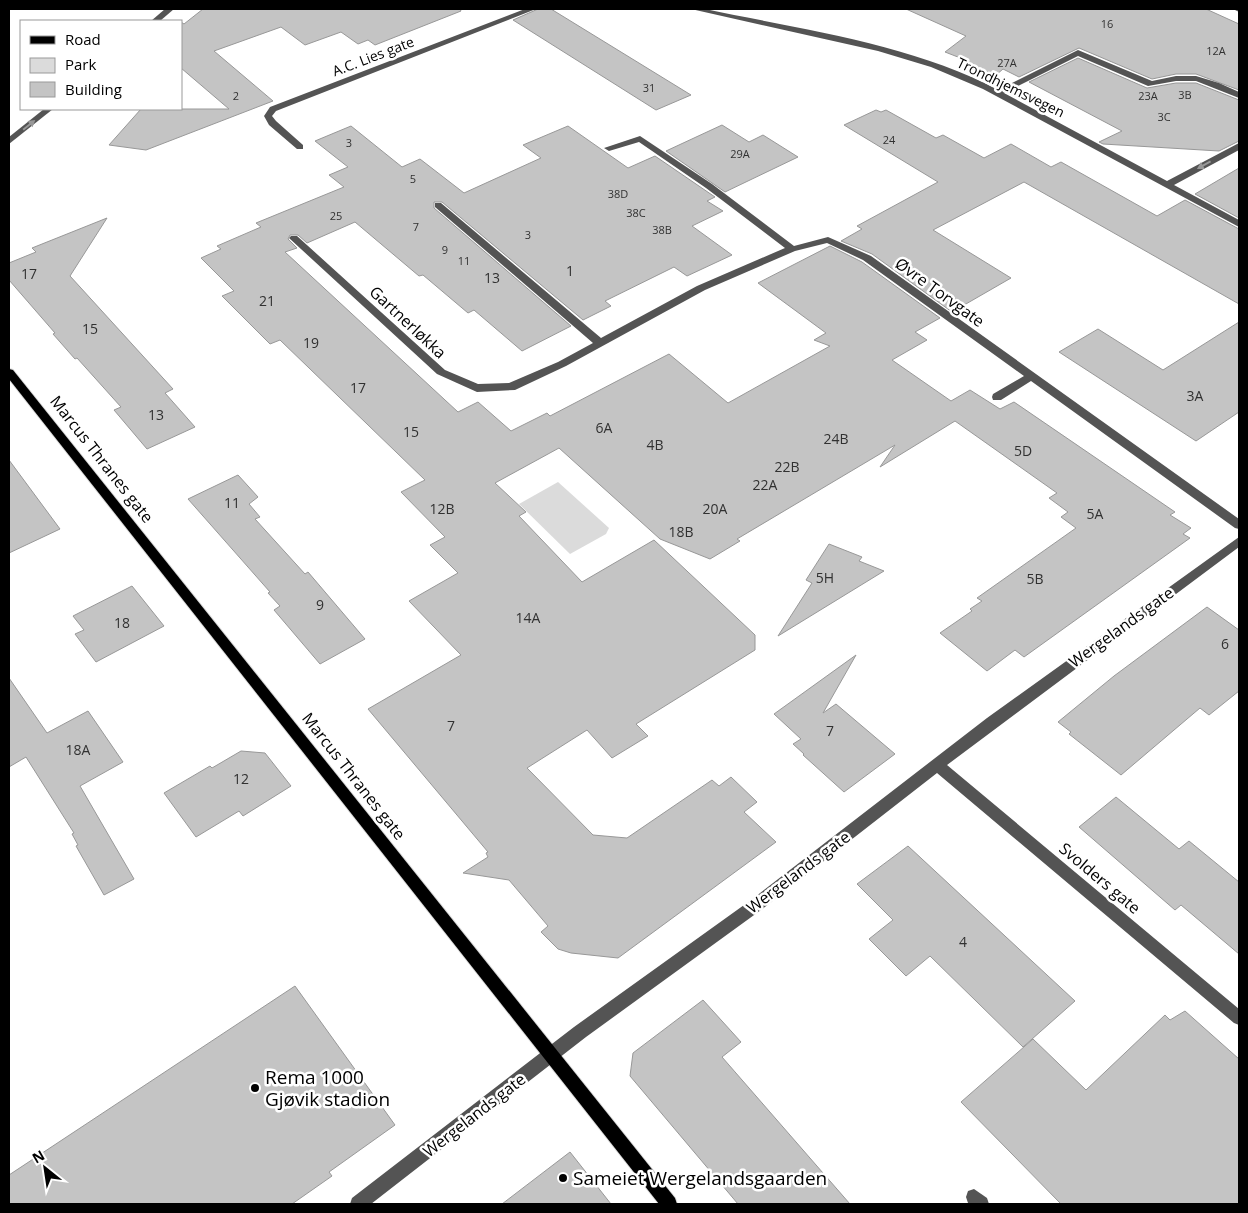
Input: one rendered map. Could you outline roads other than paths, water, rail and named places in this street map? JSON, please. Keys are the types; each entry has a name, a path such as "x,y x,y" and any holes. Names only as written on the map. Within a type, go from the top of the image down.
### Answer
{"main road":[{"name":"Marcus Thranes gate","path":"9,372 669,1204"}],"street":[{"path":"156,20 170,9"},
{"name":"A.C. Lies gate","path":"300,147 272,123 268,116 273,109 532,9"},
{"name":"Trondhjemsvegen","path":"695,9 880,49 934,66 998,93 1169,184 1239,224"},
{"path":"998,93 1078,53 1106,65 1124,70 1150,84 1171,78 1192,76 1214,82 1239,94"},
{"path":"9,141 48,110"},
{"path":"609,148 640,139 709,186 792,249"},
{"path":"1169,184 1239,146"},
{"path":"438,205 600,343"},
{"name":"Gartnerløkka","path":"294,238 441,372 477,388 511,387 562,364 701,288 792,249"},
{"name":"Øvre Torvgate","path":"792,249 828,240 867,258 1239,525"},
{"path":"997,397 1032,376"},
{"name":"Wergelands gate","path":"358,1204 602,1016 756,905 992,722 1239,542"},
{"name":"Svolders gate","path":"938,765 1239,1018"}],"place":[{"name":"Rema 1000 Gjøvik stadion","path":"255,1088"},
{"name":"Sameiet Wergelandsgaarden","path":"563,1178"}]}
